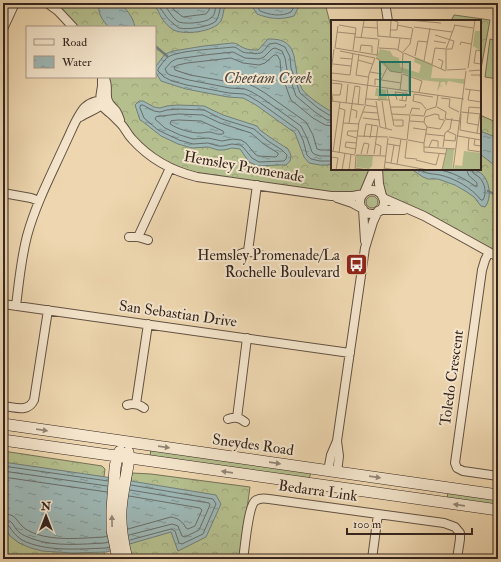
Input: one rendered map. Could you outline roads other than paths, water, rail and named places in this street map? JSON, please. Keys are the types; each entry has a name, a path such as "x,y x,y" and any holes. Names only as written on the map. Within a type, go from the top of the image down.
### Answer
{"main road":[{"name":"Sneydes Road","path":"3,424 498,495"},
{"name":"Sneydes Road","path":"3,440 498,510"},
{"path":"121,474 117,456 126,442"},
{"path":"121,556 112,530 113,488 129,458 126,442"},
{"path":"331,486 332,471"}],"street":[{"path":"3,29 15,3"},
{"path":"48,3 72,26"},
{"path":"385,3 388,20"},
{"name":"Hemsley Promenade","path":"104,78 107,83 107,98 103,102 111,106 117,112 130,137 143,150 154,159 170,168 197,177 331,196 353,196 364,193"},
{"path":"16,306 26,242 39,201 77,119 84,108 91,102 103,102"},
{"path":"138,238 170,168"},
{"path":"365,248 362,208 360,201 374,170"},
{"path":"332,471 331,455 337,441 365,248 373,222 383,202 379,184 378,170"},
{"path":"257,185 244,253 255,252 261,255"},
{"path":"364,193 374,190 382,197 424,216 498,257"},
{"path":"3,193 39,201"},
{"name":"Hemsley Promenade","path":"331,196 362,208"},
{"path":"362,208 365,212 372,214 379,210 409,210"},
{"path":"129,237 148,240"},
{"name":"Toledo Crescent","path":"489,252 482,270 455,463 457,468 462,471 498,476"},
{"name":"San Sebastian Drive","path":"3,304 350,353"},
{"path":"3,406 25,408 32,404 35,396 48,310"},
{"path":"136,404 148,324"},
{"path":"244,422 240,418 232,419 247,338"},
{"path":"127,405 136,404 144,408"},
{"name":"Bedarra Link","path":"243,559 250,509 255,501 260,498 444,523 455,527 460,533 457,559"},
{"path":"372,559 378,514"}],"water":[{"path":"100,3 120,3 133,20 135,26 108,26 101,16 99,6"},
{"path":"150,3 226,3 222,19 217,25 198,32 183,32 172,29 163,21 157,9"},
{"path":"250,3 298,3 298,8 294,16 285,18 266,17 257,14"},
{"name":"Cheetam Creek","path":"268,39 281,40 290,47 294,56 302,89 320,105 331,111 331,164 320,165 309,163 304,157 295,133 247,100 243,98 228,97 186,89 161,81 156,73 156,66 165,54 173,51 232,43 247,49 258,50"},
{"path":"139,101 143,101 154,107 160,108 178,105 204,106 223,115 257,126 260,130 288,149 291,156 290,161 286,165 258,166 249,162 240,149 232,148 218,150 208,147 192,148 178,144 161,136 140,120 135,105"},
{"path":"481,131 498,138 498,168 481,155"},
{"path":"412,170 476,170 482,174 487,181 489,199 485,207 481,206 474,197 455,185 438,179 428,179"},
{"path":"3,462 216,495 221,504 206,537 178,551 171,532 107,552 72,553 42,551 19,543 10,536 6,529 3,529"}],"waterway":[{"path":"156,47 167,56"},
{"path":"488,191 498,196"}],"place":[{"name":"Hemsley Promenade/La Rochelle Boulevard","path":"356,264"}]}
